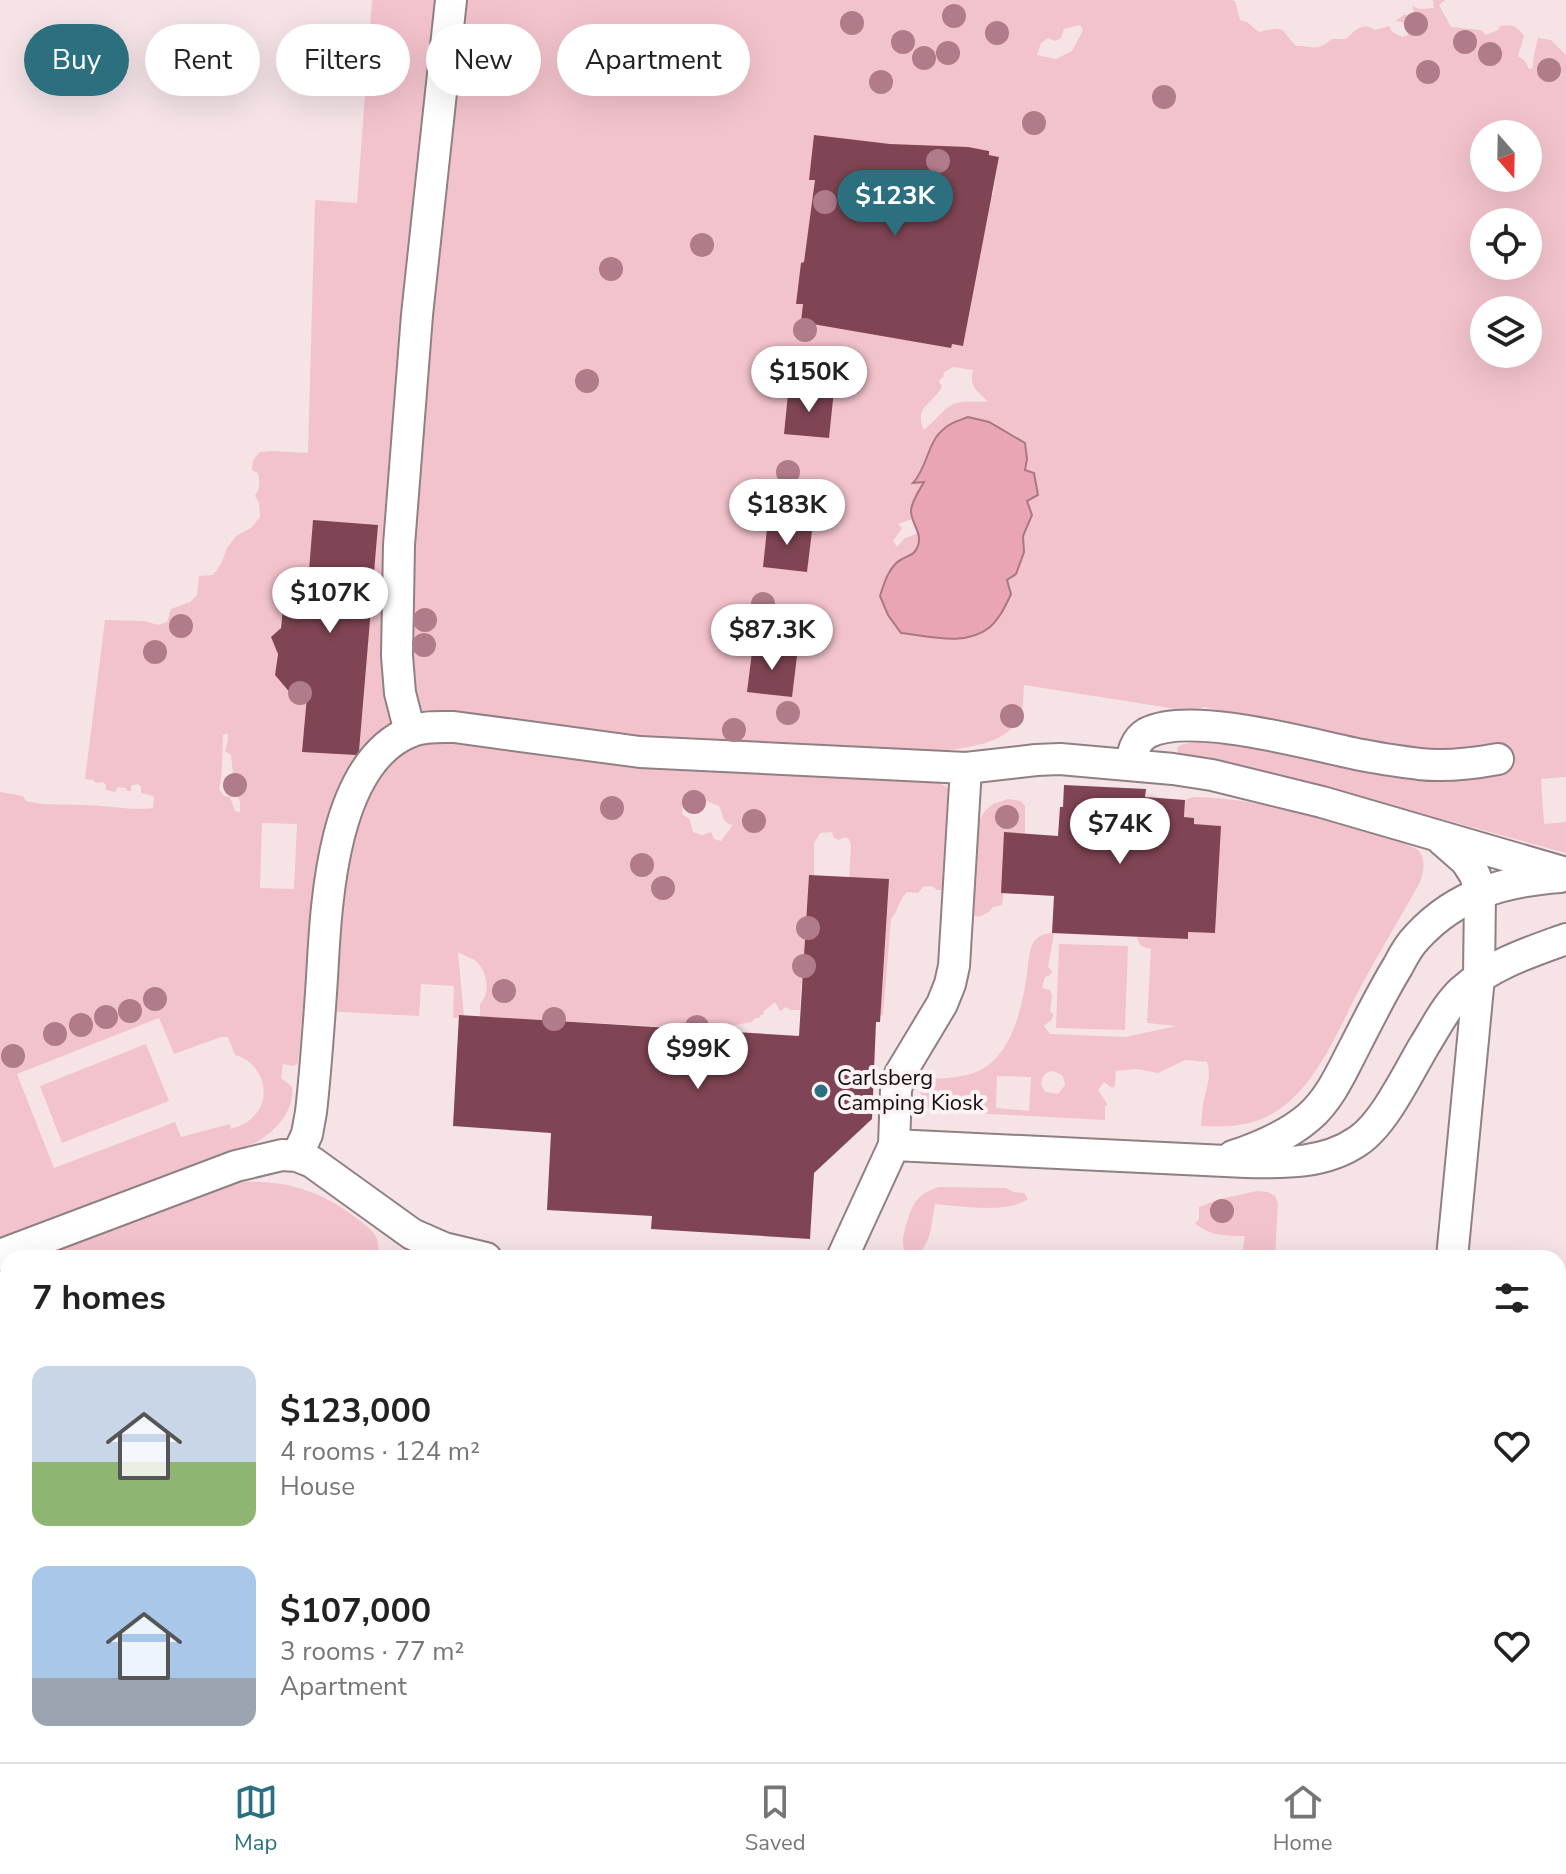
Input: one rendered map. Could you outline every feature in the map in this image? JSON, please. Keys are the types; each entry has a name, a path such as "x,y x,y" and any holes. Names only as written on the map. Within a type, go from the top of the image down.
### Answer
{"lane":[{"path":"410,732 400,693 397,656 399,545 416,330 451,0"},
{"path":"1131,764 1134,748 1147,734 1183,726 1229,729 1422,764 1451,766 1498,759"},
{"path":"297,1156 307,1134 311,1112 326,905 345,815 355,791 379,754 410,732 424,728 454,727 640,752 966,768 1036,760 1131,764 1212,775 1322,802 1566,875"},
{"path":"846,1250 894,1145 896,1090 900,1074 942,1004 950,984 954,966 966,768"},
{"path":"1437,836 1466,861 1475,875 1480,892 1479,977 1453,1250"},
{"path":"1210,1161 1249,1151 1269,1142 1310,1116 1327,1097 1385,987 1416,937 1458,904 1480,892 1509,883 1566,875"},
{"path":"894,1145 1210,1161 1294,1162 1330,1154 1359,1141 1371,1129 1446,1010 1461,992 1479,977 1516,958 1566,939"},
{"path":"13,1250 236,1166 282,1155 297,1156 312,1162 412,1234 452,1250"}],"shaded area":[{"path":"372,0 1230,0 1235,1 1240,20 1259,32 1281,30 1296,46 1314,47 1332,39 1346,39 1367,26 1375,30 1389,26 1392,32 1402,37 1408,35 1408,29 1402,22 1395,21 1405,14 1408,18 1412,16 1412,6 1434,8 1433,0 1445,0 1439,5 1451,27 1481,30 1486,35 1500,26 1514,26 1519,30 1524,36 1518,56 1529,69 1533,68 1538,38 1551,40 1566,55 1566,777 1541,779 1544,824 1566,822 1566,853 1300,780 1178,753 1180,745 1198,741 1233,714 1205,707 1189,711 1024,685 1022,710 1010,730 989,742 942,751 939,783 950,792 945,887 937,890 932,886 923,887 918,893 907,892 891,919 883,1014 877,1019 849,881 851,845 845,837 839,840 834,838 832,832 820,833 814,843 814,879 800,1010 786,1007 780,1011 775,1002 759,1018 730,1026 728,1030 480,1017 480,1004 486,994 485,976 476,961 458,952 464,1017 453,1018 454,986 421,984 419,1016 303,1010 298,1063 293,1066 283,1064 281,1078 292,1087 287,1112 276,1127 255,1143 231,1151 242,1182 288,1185 329,1200 371,1230 377,1238 378,1250 0,1250 0,792 23,796 26,801 40,804 153,808 153,796 141,793 141,786 137,784 131,786 131,791 118,787 115,792 106,790 103,782 85,779 105,620 144,621 158,625 167,622 171,609 190,602 197,595 199,576 213,575 236,536 251,528 260,517 255,496 259,479 258,473 252,470 253,460 260,452 308,453 315,200 357,203 365,96 410,96 410,24 370,24","holes":["1080,25 1083,30 1072,51 1056,59 1037,55 1041,43 1048,38 1055,41 1061,38 1064,29","952,148 999,157 993,195 944,186","970,309 963,346 915,337","953,367 973,370 973,385 988,402 957,403 924,430 921,416 942,387 939,381 943,373","793,383 831,386 826,435 788,431","968,417 989,422 1016,436 1027,459 1027,501 1032,515 1023,536 1024,552 1007,580 990,627 956,637 901,633 911,556 919,546 919,533 905,538 897,547 893,541 902,528 898,524 912,519 911,507 924,482 914,482 921,474 935,438","772,516 809,519 804,567 770,530","311,573 275,675 278,650 274,634 280,629 284,596 296,597","758,640 795,644 794,659 751,688","227,733 225,751 231,755 240,812 235,811 230,797 224,796 219,789 223,735","697,797 719,806 725,820 733,825 721,841 714,839 711,832 702,835 693,832 690,820 682,814 687,799","262,823 297,824 294,889 260,888","159,1018 174,1054 228,1037 235,1055 252,1064 258,1072 264,1089 260,1108 254,1116 231,1129 230,1124 181,1137 175,1122 54,1168 17,1074"]},
{"path":"968,417 989,422 1025,443 1025,470 1034,473 1038,495 1027,501 1032,515 1023,536 1024,552 1016,574 1007,580 1011,594 997,620 970,637 947,639 901,633 888,615 880,596 890,570 914,552 919,543 911,511 924,482 913,483 939,433 950,424"},
{"path":"1193,797 1220,798 1283,810 1391,839 1419,851 1423,859 1418,886 1331,1046 1306,1083 1275,1112 1256,1121 1228,1126 1201,1126 1209,1078 1207,1062 1185,1060 1158,1073 1136,1069 1116,1071 1115,1086 1112,1088 1104,1082 1098,1090 1108,1105 1105,1106 1105,1120 934,1111 926,1107 920,1088 924,1077 947,1078 977,1072 1000,1053 1020,1010 1031,947 1037,938 1045,934 1054,933 1048,967 1052,971 1045,977 1042,988 1050,990 1052,996 1052,1019 1044,1026 1050,1034 1125,1037 1177,1026 1147,1023 1151,949 1142,946 1137,937 1187,939 1188,932 1215,933 1220,826 1194,824 1194,818 1184,817 1185,800","holes":["1051,1071 1064,1079 1065,1085 1058,1094 1046,1092 1041,1083","997,1076 1031,1077 1029,1111 996,1108"]},
{"path":"1008,799 1021,801 1025,806 1025,834 1001,893 1004,893 1002,905 979,917 974,916 976,828 985,811 993,804"},
{"path":"1059,944 1128,946 1125,1030 1056,1028"},
{"path":"146,1044 169,1101 62,1143 40,1086"},
{"path":"940,1187 1005,1188 1024,1193 1028,1199 996,1208 935,1204 927,1242 921,1250 905,1250 905,1228 912,1209 917,1200"},
{"path":"1257,1191 1275,1196 1278,1203 1275,1250 1242,1250 1245,1236 1212,1233 1195,1223 1199,1219 1199,1207"}],"building":[{"path":"814,135 890,144 968,147 989,151 989,155 999,157 963,346 952,344 951,348 801,322 803,304 796,304 815,180 809,180"},
{"path":"834,390 829,438 784,434 788,394"},
{"path":"768,519 812,531 807,572 763,567"},
{"path":"313,520 378,525 359,751 356,755 302,752 307,696 292,695 275,675 278,654 271,637 281,628 284,596 296,597 298,571 309,571"},
{"path":"753,644 797,656 792,697 747,692"},
{"path":"1064,785 1146,789 1145,797 1185,800 1184,817 1194,818 1194,824 1221,826 1215,933 1188,932 1188,939 1052,933 1054,896 1001,893 1004,832 1058,836"},
{"path":"809,875 889,879 880,1022 876,1022 872,1119 814,1173 810,1239 651,1229 652,1216 547,1210 551,1133 453,1126 459,1015 799,1036"}],"place":[{"name":"Carlsberg Camping Kiosk","path":"821,1091"}]}
